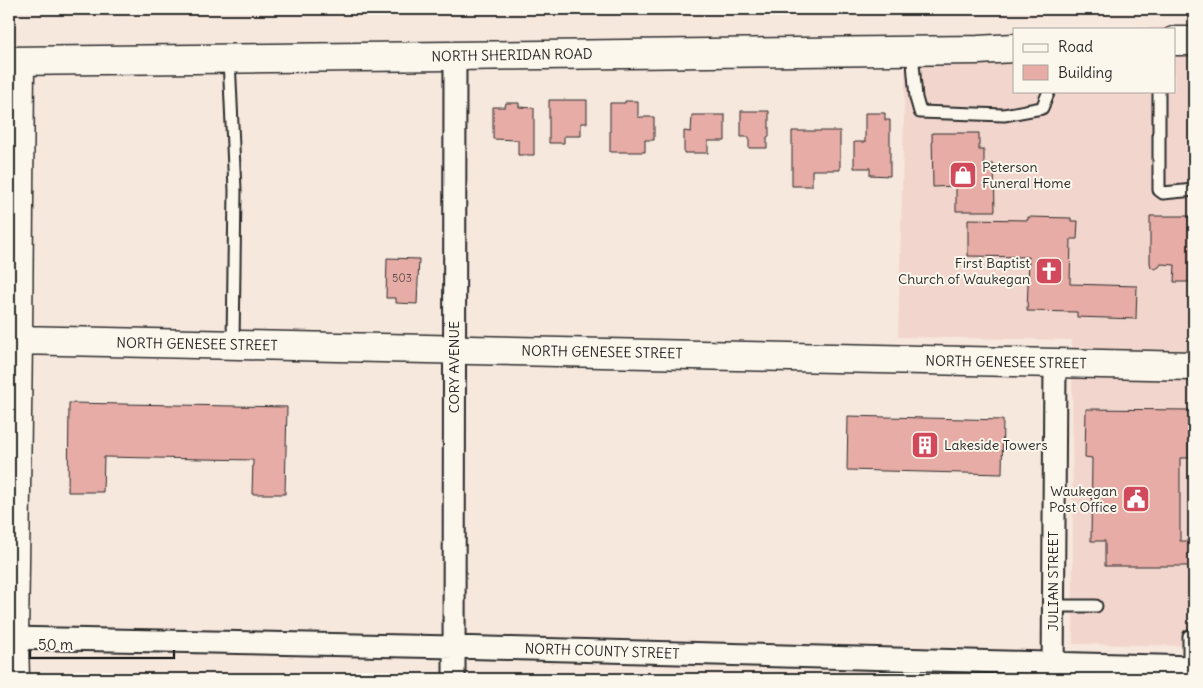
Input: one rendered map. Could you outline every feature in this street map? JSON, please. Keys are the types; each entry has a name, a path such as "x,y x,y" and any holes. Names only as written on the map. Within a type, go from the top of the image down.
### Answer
{"street":[{"path":"1176,41 1194,41"},
{"name":"NORTH SHERIDAN ROAD","path":"14,61 912,51 1013,48"},
{"name":"CORY AVENUE","path":"454,679 455,56"},
{"path":"14,61 11,638 15,679"},
{"name":"NORTH GENESEE STREET","path":"13,340 1194,366"},
{"name":"JULIAN STREET","path":"1053,671 1056,363"},
{"name":"NORTH COUNTY STREET","path":"11,638 454,647 1053,671 1191,667"}],"lane":[{"path":"912,51 916,98 920,112 1004,115 1042,108 1049,92"},
{"path":"228,58 235,190 233,344"},
{"path":"1159,92 1159,190 1163,193 1194,190"},
{"path":"1053,606 1096,606"},
{"path":"1189,636 1191,667"}],"shaded area":[{"path":"1194,26 1194,646 1073,644 1072,340 898,337 906,37 1013,34 1013,92 1176,92 1176,28 1137,28"}],"building":[{"path":"549,100 587,100 587,123 581,123 581,136 564,136 564,143 549,143"},
{"path":"625,101 638,101 638,117 654,117 654,140 645,140 645,152 610,152 610,103 625,103"},
{"path":"506,103 519,103 519,107 534,108 534,155 518,155 518,140 493,139 493,107 505,107"},
{"path":"741,111 769,111 767,148 749,148 749,137 741,137"},
{"path":"865,113 885,113 885,120 890,120 890,176 870,175 870,168 854,168 854,142 865,142"},
{"path":"692,115 725,115 725,141 708,141 708,153 684,153 684,131 691,132"},
{"path":"792,131 840,131 840,170 812,170 812,186 792,186"},
{"name":"Peterson Funeral Home","path":"932,133 979,133 979,150 984,150 984,164 994,164 995,211 956,211 956,186 933,187"},
{"path":"1150,216 1194,216 1194,282 1174,282 1175,265 1161,264 1155,269 1151,267"},
{"name":"First Baptist Church of Waukegan","path":"1028,217 1071,218 1071,221 1078,221 1077,239 1071,239 1070,284 1137,286 1136,319 1077,317 1077,312 1027,311 1029,257 968,256 968,219 1028,220"},
{"path":"387,258 419,259 417,304 396,303 396,298 386,298"},
{"path":"69,403 287,407 285,494 252,494 253,460 104,457 103,492 68,492"},
{"name":"Waukegan Post Office","path":"1086,409 1189,410 1189,458 1180,458 1180,541 1194,541 1194,566 1105,566 1105,541 1091,541 1092,458 1085,457"},
{"name":"Lakeside Towers","path":"848,416 1003,420 1002,474 847,470"}],"place":[{"name":"Peterson Funeral Home","path":"963,175"},
{"name":"First Baptist Church of Waukegan","path":"1049,271"},
{"name":"Lakeside Towers","path":"925,445"},
{"name":"Waukegan Post Office","path":"1136,499"}]}
